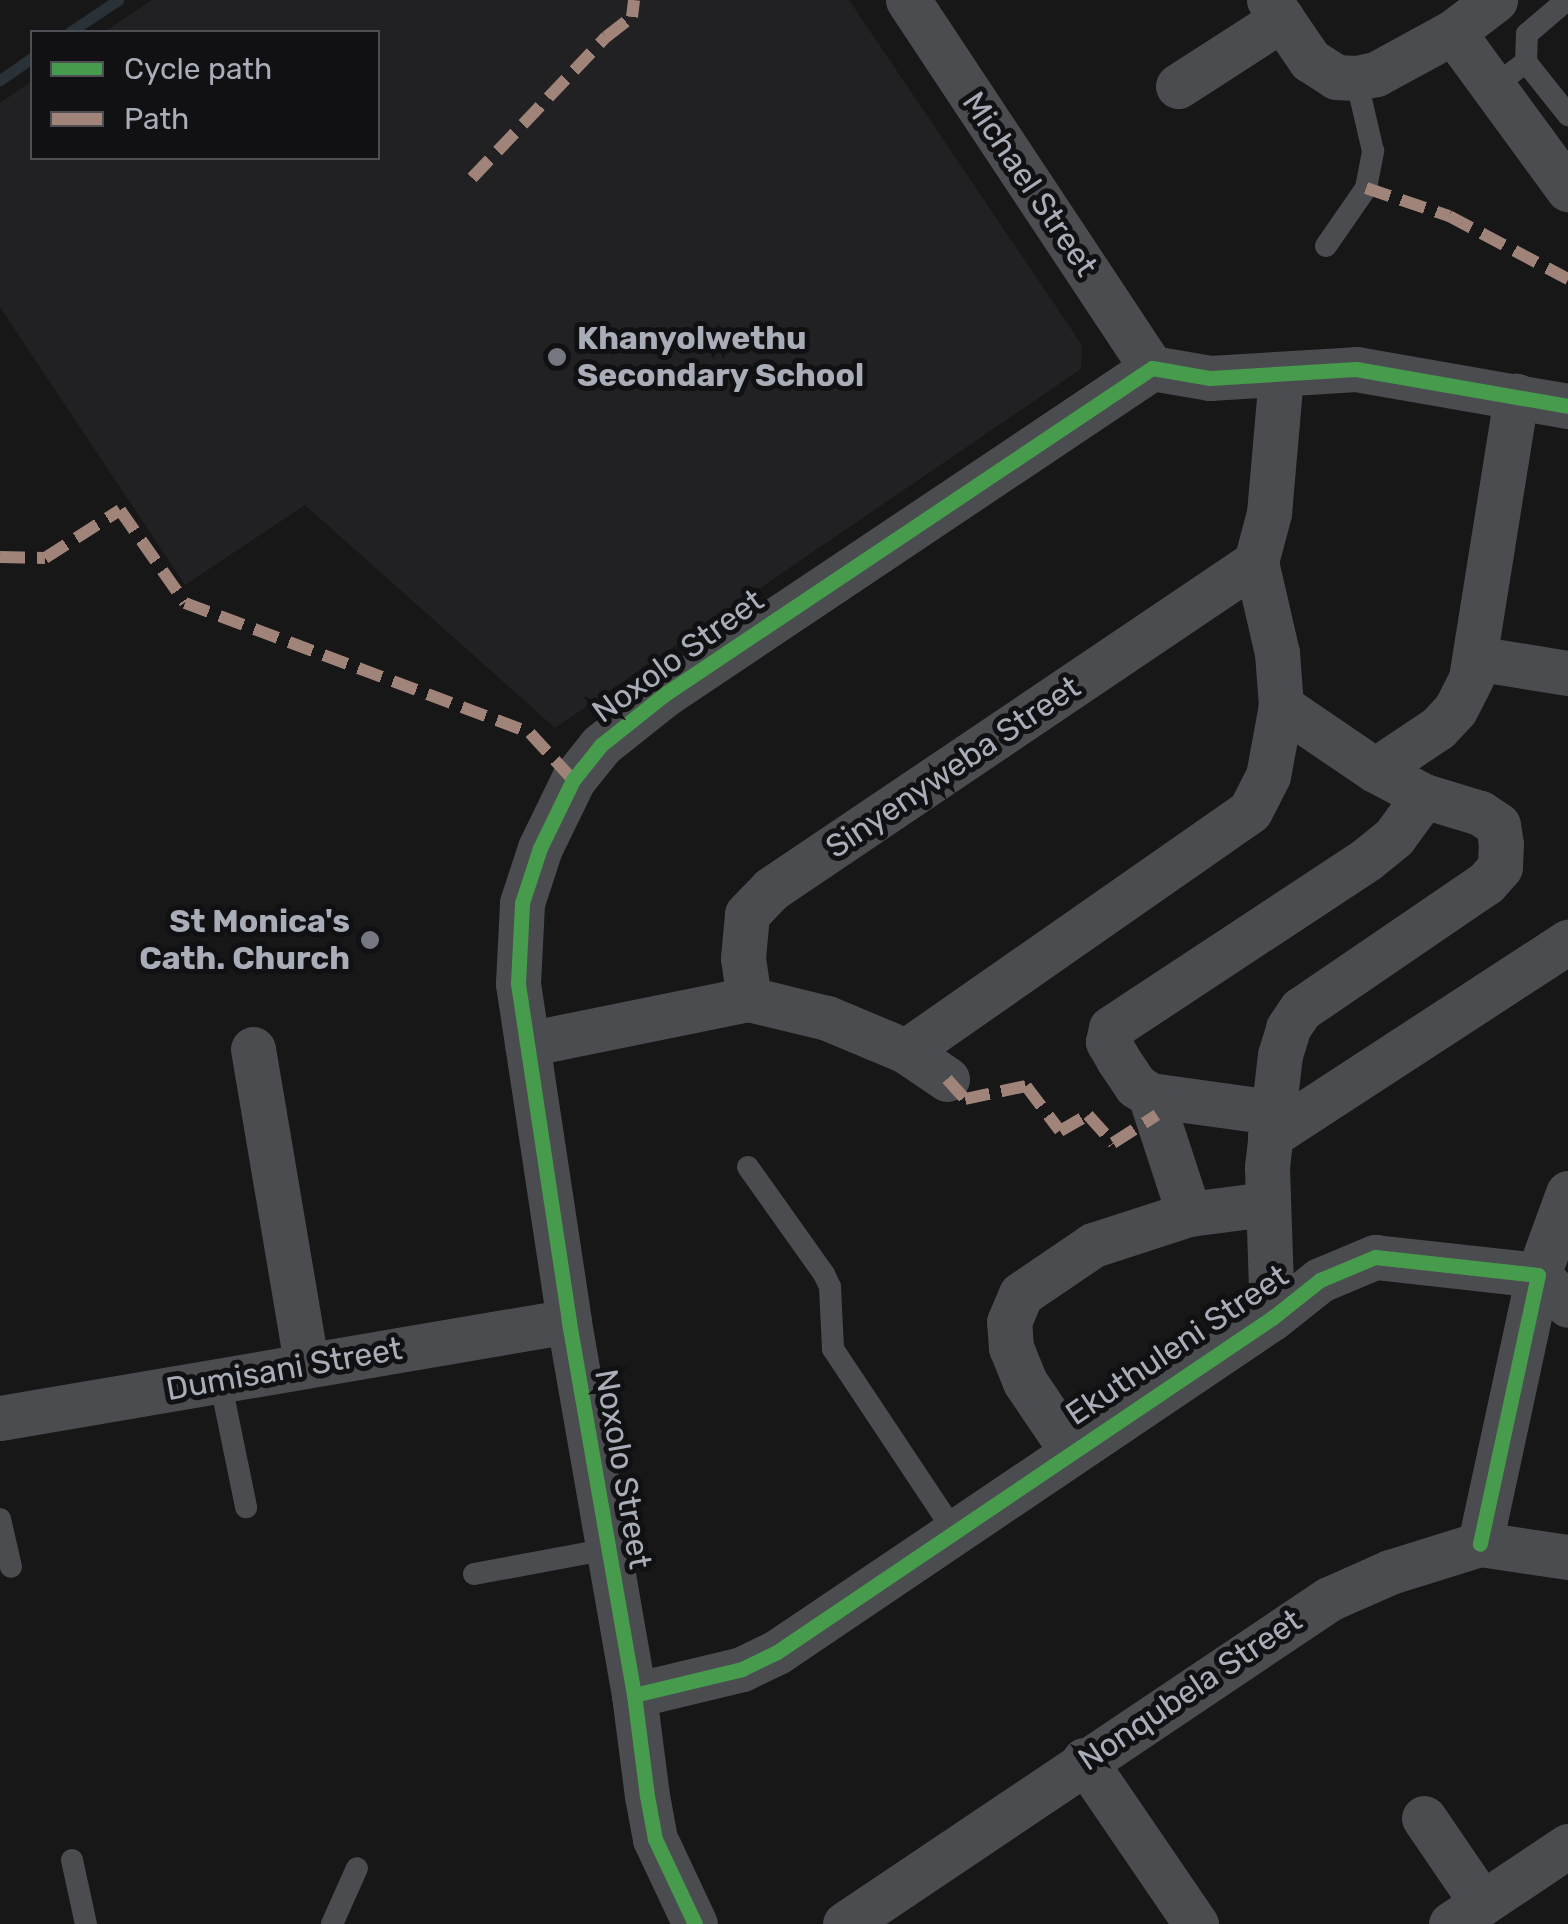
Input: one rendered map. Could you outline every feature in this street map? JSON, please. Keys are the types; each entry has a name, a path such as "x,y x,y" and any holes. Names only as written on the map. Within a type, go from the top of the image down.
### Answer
{"street":[{"name":"Michael Street","path":"908,0 1152,368"},
{"path":"1178,86 1276,10 1323,71 1356,78 1376,74 1453,32 1495,0"},
{"path":"1453,32 1509,74 1568,189"},
{"path":"1152,368 1210,378 1356,369 1568,406"},
{"name":"Noxolo Street","path":"694,1924 655,1839 569,1321 518,983 522,903 540,848 573,780 601,745 665,694 1152,368"},
{"path":"906,1050 1250,810 1268,776 1281,706 1277,653 1256,562 1269,513 1282,376"},
{"path":"1375,770 1407,752 1456,710 1475,658 1516,396"},
{"name":"Sinyenyweba Street","path":"749,998 743,933 747,914 758,899 1256,562"},
{"path":"1475,658 1568,673"},
{"path":"1272,1318 1266,1204 1271,1124 1280,1055 1288,1028 1301,1009 1486,883 1500,867 1498,825 1480,813 1424,796 1375,770 1281,706"},
{"path":"1424,796 1394,838 1367,859 1111,1028 1108,1042 1136,1086 1150,1095 1271,1124 1568,942"},
{"path":"527,1044 749,998 827,1018 906,1050 947,1079"},
{"path":"253,1048 306,1364"},
{"path":"1150,1095 1189,1214"},
{"path":"1480,1544 1553,1290 1568,1193"},
{"path":"1070,1450 1025,1382 1011,1348 1012,1306 1038,1278 1093,1245 1189,1214 1266,1204"},
{"name":"Ekuthuleni Street","path":"634,1695 742,1668 777,1652 1070,1450 1272,1318 1320,1280 1375,1257 1553,1290"},
{"name":"Dumisani Street","path":"0,1418 569,1321"},
{"name":"Nonqubela Street","path":"845,1924 1330,1598 1390,1572 1480,1544 1568,1557"},
{"path":"1084,1760 1196,1924"},
{"path":"1424,1818 1466,1913 1568,1846"}],"lane":[{"path":"1567,0 1527,34 1509,74 1568,115"},
{"path":"1326,246 1366,188 1373,152 1356,78"},
{"path":"748,1167 830,1287 832,1349 954,1531"},
{"path":"220,1380 246,1507"},
{"path":"0,1519 10,1567"},
{"path":"474,1574 609,1549"},
{"path":"72,1860 86,1924"},
{"path":"332,1924 358,1868"}],"shaded area":[{"name":"Khanyolwethu Secondary School","path":"152,0 849,0 1082,345 1081,369 555,728 305,505 185,585 0,307 0,103 30,82 30,160 380,160 380,30 107,30"}],"waterway":[{"path":"73,30 118,0"},
{"path":"0,80 30,59"}],"marked path":[{"path":"472,178 606,37 632,17 634,0"},
{"path":"1366,188 1449,216 1568,279"},
{"path":"0,557 45,558 120,510 185,603 530,733 573,780"},
{"path":"947,1079 965,1099 1026,1086 1060,1131 1088,1115 1113,1143 1157,1115"}],"cycle path":[{"path":"695,1924 655,1839 569,1321 518,983 522,903 540,848 573,780 601,745 665,694 1152,368 1210,378 1356,369 1568,406"},
{"path":"634,1695 742,1669 777,1652 1272,1318 1320,1280 1375,1257 1538,1275 1480,1544"}],"place":[{"name":"Khanyolwethu Secondary School","path":"557,357"},
{"name":"St Monica's Cath. Church","path":"370,940"}]}
